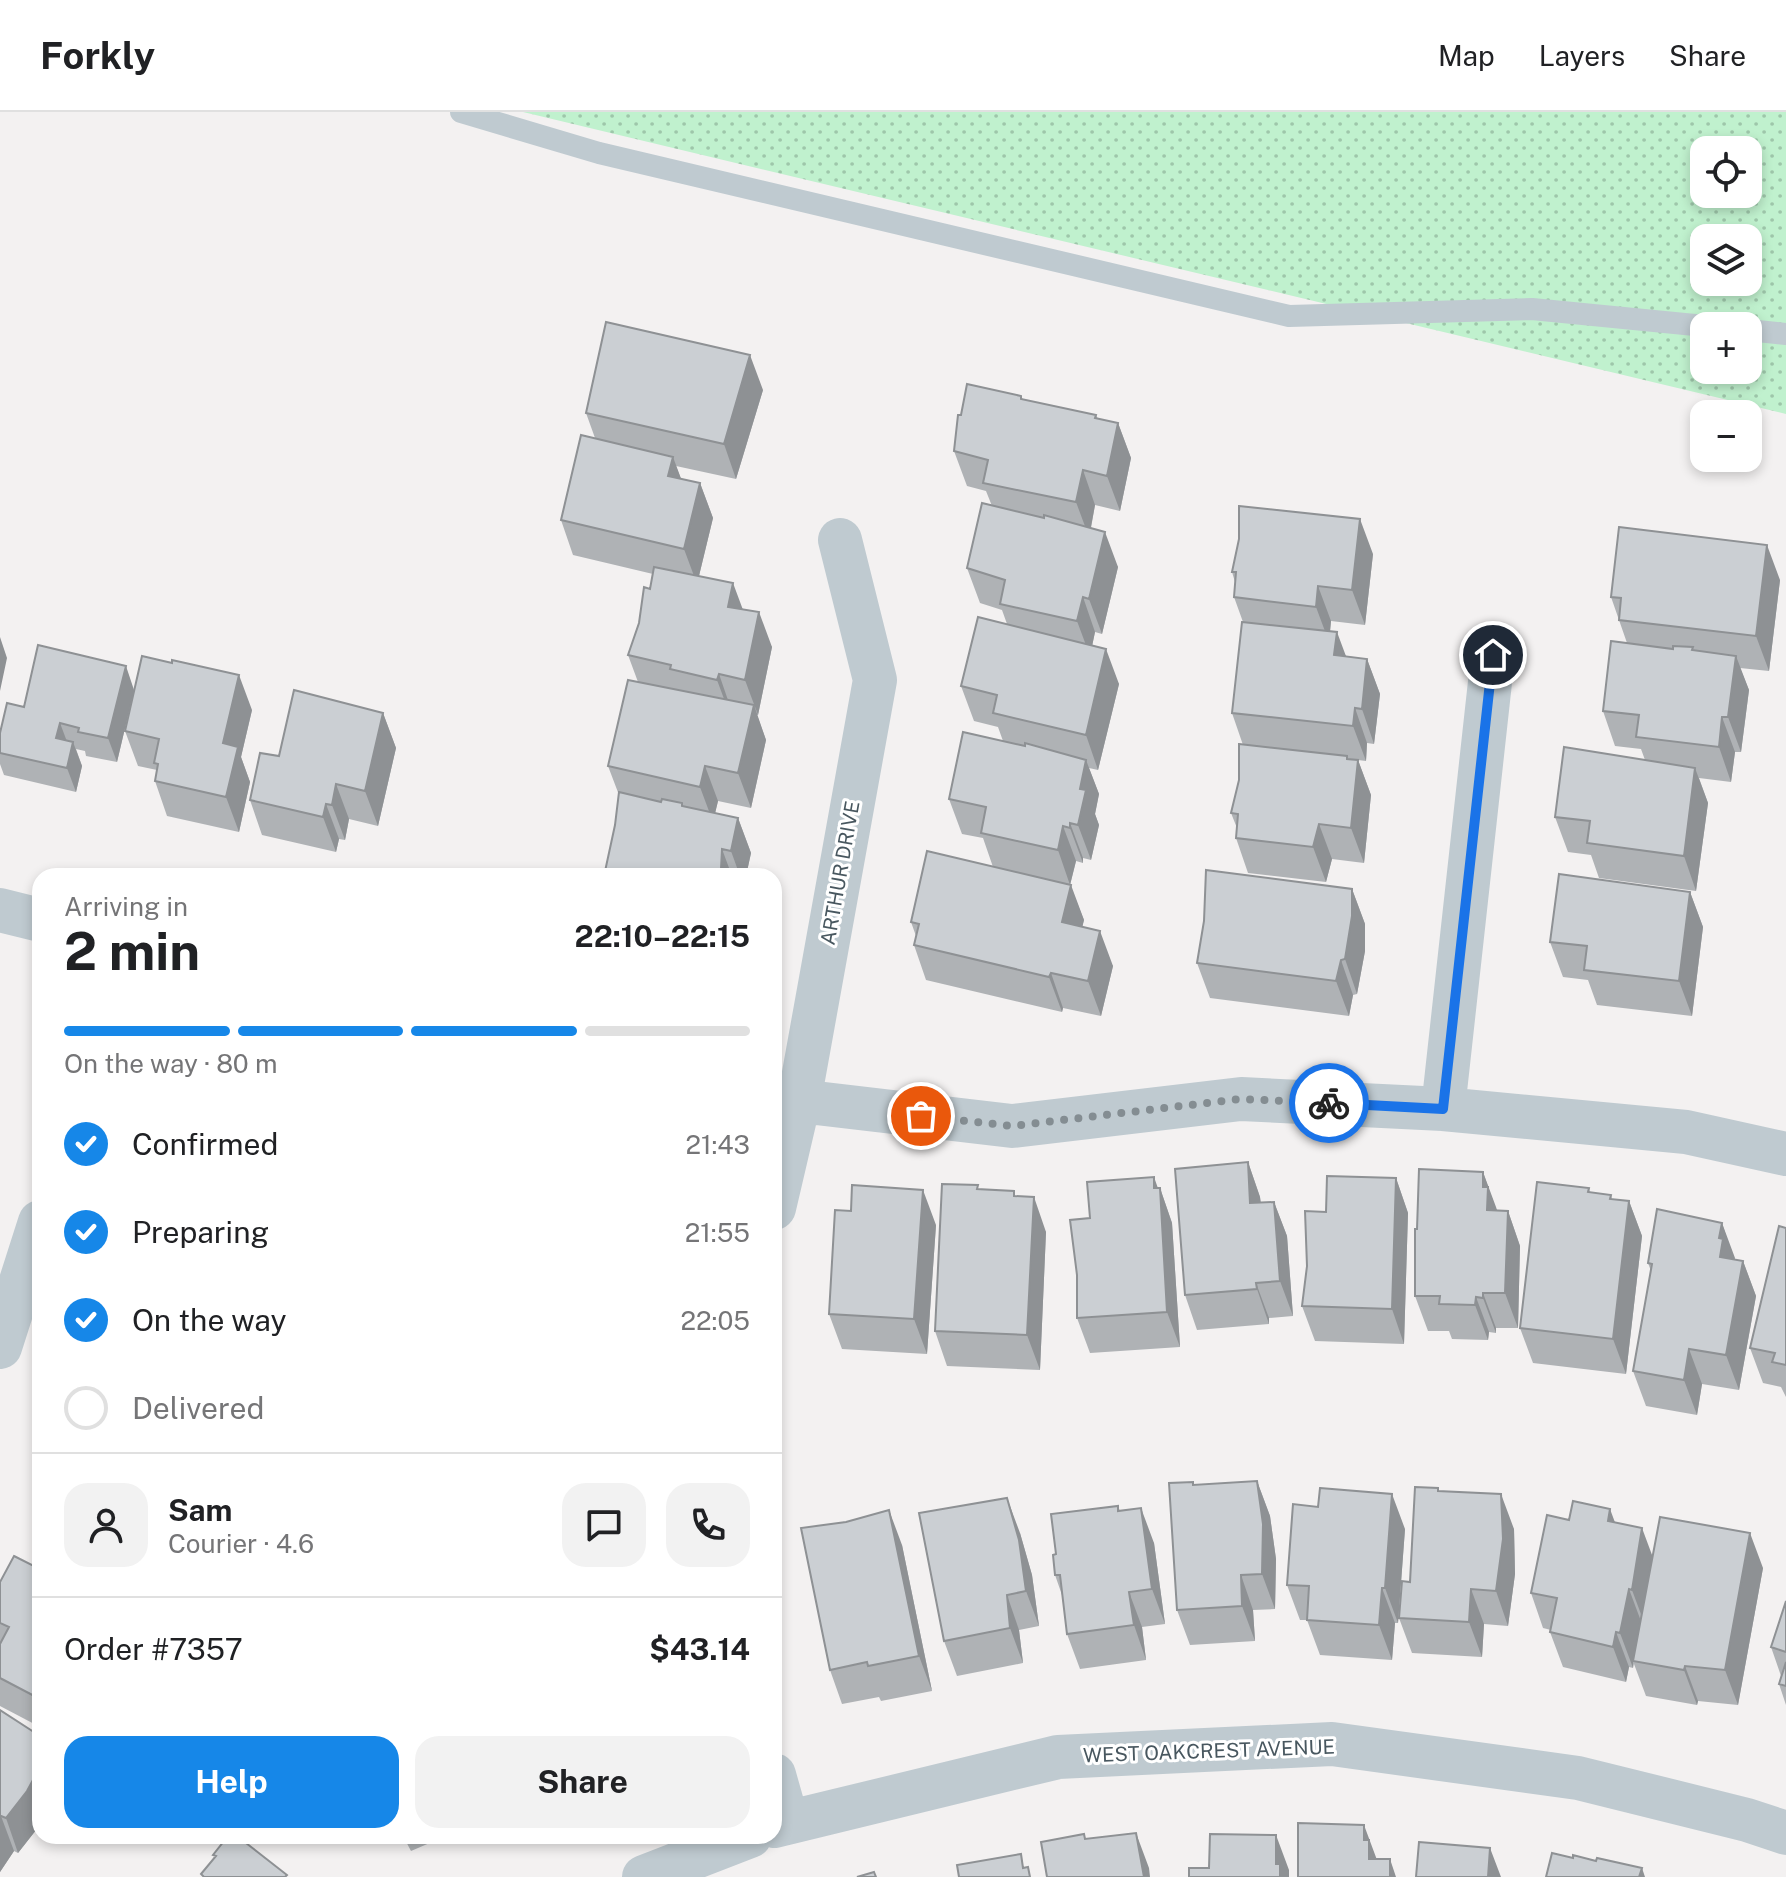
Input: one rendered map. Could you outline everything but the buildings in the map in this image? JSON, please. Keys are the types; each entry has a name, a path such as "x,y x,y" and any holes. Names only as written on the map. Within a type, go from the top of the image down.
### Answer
{"street":[{"name":"ARTHUR DRIVE","path":"782,1174 799,1101 875,680 840,540"},
{"path":"1443,1109 1493,655"},
{"path":"0,910 32,918"},
{"path":"799,1101 1012,1126 1241,1099 1443,1109 1686,1132 1786,1154"},
{"path":"0,1347 32,1247"},
{"name":"WEST OAKCREST AVENUE","path":"782,1825 1058,1757 1332,1744 1578,1778 1747,1820 1786,1833"},
{"name":"WEST OAKCREST AVENUE","path":"644,1877 729,1844"}],"lane":[{"path":"461,112 599,153 1289,316 1532,309 1690,325"},
{"path":"1762,331 1786,334"}],"green space":[{"path":"523,112 1786,112 1786,414 1762,408 1762,400 1727,400"}],"way so far":[{"path":"921,1116 1012,1126 1241,1099 1329,1103"}],"route":[{"path":"1329,1103 1443,1109 1493,655"}]}
